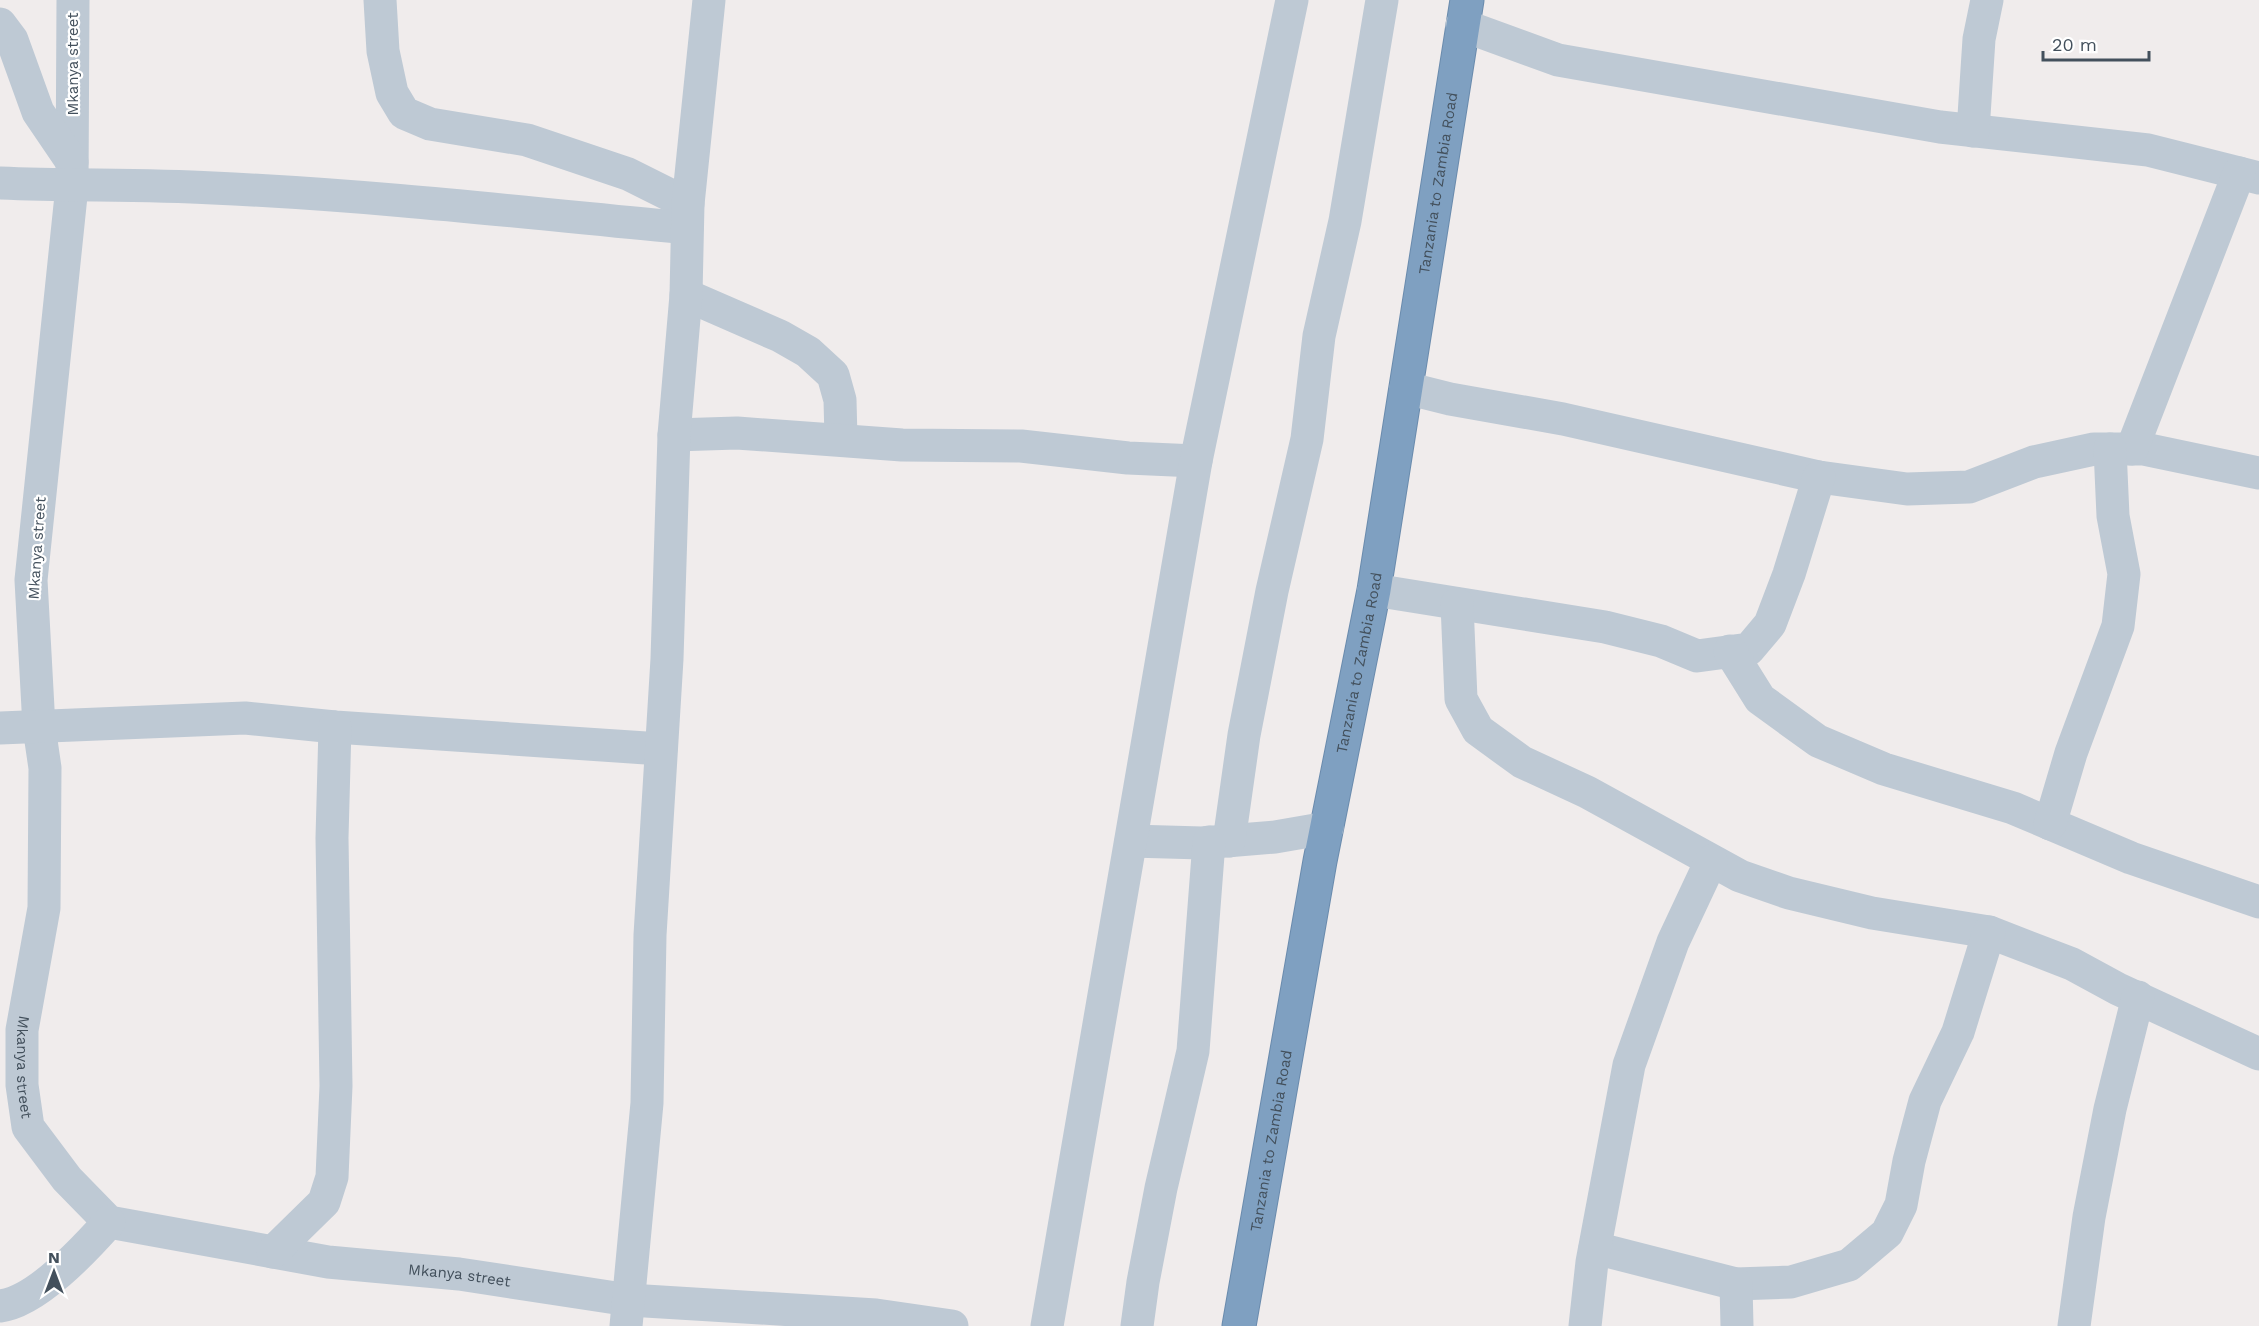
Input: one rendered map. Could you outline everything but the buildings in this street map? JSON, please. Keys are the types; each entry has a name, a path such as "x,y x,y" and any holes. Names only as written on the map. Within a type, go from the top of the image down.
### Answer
{"highway":[{"name":"Tanzania to Zambia Road","path":"1239,1326 1327,828 1374,590 1465,13"}],"street":[{"name":"Mkanya street","path":"73,0 72,174 31,580 39,727 45,768 44,908 22,1030 22,1085 28,1127 67,1179 109,1222 328,1262 459,1274 628,1313 876,1315 952,1326"},
{"path":"380,0 383,51 392,93 404,113 430,124 526,140 628,174 688,216"},
{"path":"628,1313 647,1103 650,935 667,659 674,435 686,295 688,216 709,0"},
{"path":"1047,1326 1196,461 1292,0"},
{"path":"1137,1326 1161,1188 1192,1051 1219,841 1307,439 1319,336 1344,220 1382,0"},
{"path":"1973,131 1979,39 1988,0"},
{"path":"1465,13 1558,60 1940,127 2148,150 2249,175 2121,449 2113,516 2124,573 2118,626 2071,753 2050,824"},
{"path":"1,26 12,40 38,112 72,174"},
{"path":"0,183 72,174 235,189 688,216"},
{"path":"686,295 780,336 808,352 833,375 840,400 841,439"},
{"path":"1406,388 1450,399 1563,419 1819,477 1907,489 1969,487 2034,462 2094,449 2155,451 2259,473"},
{"path":"674,435 737,433 902,445 1021,446 1128,458 1196,461"},
{"path":"1374,590 1605,627 1661,642 1697,656 1749,649 1770,624 1789,573 1819,477"},
{"path":"1457,604 1461,699 1478,730 1522,762 1587,792 1740,876 1789,893 1872,914 1989,932 2072,964 2259,1054"},
{"path":"1730,651 1760,699 1818,741 1884,769 2013,808 2131,858 2259,902"},
{"path":"0,728 245,718 335,727 661,749"},
{"path":"273,1252 324,1202 332,1177 336,1086 332,838 335,727"},
{"path":"1131,841 1219,841 1275,837 1327,828"},
{"path":"1585,1326 1595,1248 1629,1065 1672,942 1711,861"},
{"path":"1595,1248 1736,1284 1791,1282 1849,1265 1887,1233 1901,1205 1909,1161 1925,1101 1958,1032 1989,932"},
{"path":"2074,1326 2109,1109 2138,997"},
{"path":"7,1312 74,1259 109,1222"},
{"path":"1736,1284 1737,1326"}]}
